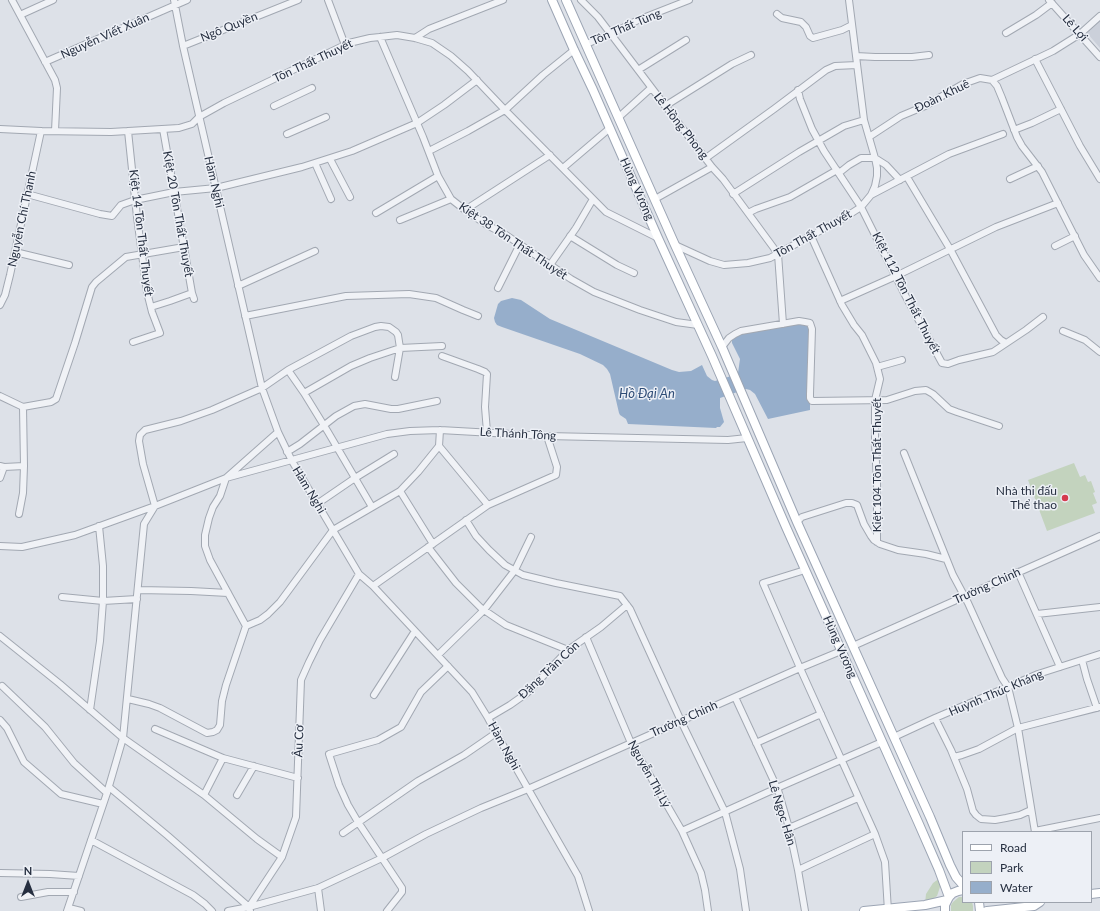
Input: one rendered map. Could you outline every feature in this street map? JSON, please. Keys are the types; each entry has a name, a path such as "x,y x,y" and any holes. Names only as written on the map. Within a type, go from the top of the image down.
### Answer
{"main road":[{"name":"Hùng Vương","path":"552,0 722,378 786,527 918,822 939,870 948,898"},
{"name":"Hùng Vương","path":"566,0 742,392 797,522 930,817 950,865 956,877 962,884"},
{"path":"574,50 586,44"},
{"path":"609,127 620,119"},
{"path":"658,238 675,245"},
{"path":"747,438 759,432"},
{"path":"786,527 797,522"},
{"path":"805,570 817,564"},
{"path":"841,651 853,646"},
{"path":"882,742 894,737"},
{"path":"918,822 930,817"},
{"path":"945,911 945,905 948,898 953,893 962,890"},
{"path":"864,911 888,910 932,904 948,898"},
{"path":"987,911 1034,906 1038,903"}],"street":[{"path":"12,0 55,80 57,88 54,131"},
{"path":"20,15 53,0"},
{"name":"Nguyễn Viết Xuân","path":"45,62 175,2 187,0"},
{"name":"Ngô Quyền","path":"183,46 298,0"},
{"path":"328,0 345,45"},
{"path":"415,38 429,29 503,0"},
{"name":"Lê Hồng Phong","path":"581,0 598,17 651,88 734,194 778,254"},
{"name":"Tôn Thất Tùng","path":"586,44 611,34 638,20 689,0"},
{"name":"Tôn Thất Thuyết","path":"675,245 710,261 724,265 748,263 770,258 862,207 871,195 877,176 875,158 864,120 849,0"},
{"name":"Hàm Nghi","path":"175,2 199,117 262,388 278,432 292,461 360,574 472,692 578,876 589,911"},
{"path":"1006,33 1036,15 1051,2"},
{"name":"Lê Lợi","path":"1051,2 1100,57"},
{"path":"776,14 782,18 801,22 813,38 842,30 852,25"},
{"name":"Đoàn Khuê","path":"869,137 901,116 925,106 963,84 980,78 992,80 1053,51 1080,34 1100,16"},
{"name":"Tôn Thất Thuyết","path":"0,129 41,131 128,131 178,128 192,124 199,117 224,103 345,45 370,38 380,37 397,36 415,38 432,43 451,56 477,80 606,212 658,238"},
{"name":"Kiệt 38 Tôn Thất Thuyết","path":"380,37 429,151 438,176 451,199 487,225 506,234 570,279 594,292 676,322 698,325"},
{"path":"638,70 686,40"},
{"path":"429,151 505,110 543,75 574,50"},
{"path":"665,106 732,64 751,55"},
{"path":"856,56 929,56"},
{"path":"1035,59 1080,146 1100,179"},
{"path":"706,158 826,70 835,66 857,65"},
{"path":"27,194 112,216 122,205 135,200 174,192 216,188 302,167 352,151 417,123 444,106 477,80"},
{"path":"992,80 1002,98 1014,130 1022,146 1042,172 1089,263 1100,278"},
{"path":"274,106 312,88"},
{"path":"620,119 651,88"},
{"name":"Kiệt 112 Tôn Thất Thuyết","path":"798,90 807,118 818,141 862,207 896,276 942,363 948,364 993,352 1043,317"},
{"path":"1014,130 1061,109"},
{"path":"287,134 326,117"},
{"path":"734,194 844,126 864,120"},
{"path":"563,168 609,127"},
{"name":"Kiệt 20 Tôn Thất Thuyết","path":"151,307 193,296 163,129"},
{"name":"Nguyễn Chí Thanh","path":"0,305 6,289 15,252 41,131"},
{"name":"Kiệt 14 Tôn Thất Thuyết","path":"128,131 141,253 147,292 160,333 133,342"},
{"path":"871,195 949,154 1003,134"},
{"path":"465,210 550,155"},
{"path":"748,213 790,197 861,158 875,158 886,165 900,180"},
{"path":"330,159 350,197"},
{"path":"315,163 331,199"},
{"path":"1010,179 1038,166"},
{"path":"655,199 712,167"},
{"path":"376,213 438,176"},
{"path":"907,177 950,249 996,335 1006,343"},
{"path":"550,265 593,198"},
{"path":"400,220 451,199"},
{"path":"840,301 896,276 996,227 1058,203"},
{"path":"570,236 617,265 634,273"},
{"name":"Kiệt 104 Tôn Thất Thuyết","path":"811,236 840,301 854,325 862,335 877,367 880,379 875,400 877,542"},
{"path":"1055,246 1075,236"},
{"path":"498,288 520,244"},
{"path":"0,396 23,407 51,402 56,399 92,287 96,282 126,257 141,253 184,247"},
{"path":"238,286 315,251"},
{"path":"15,252 69,265"},
{"path":"778,254 783,324"},
{"path":"245,316 346,296 409,294 436,298 478,316"},
{"path":"722,347 729,338 741,331 799,321 810,323 812,329 810,398 812,401 887,400 915,391 926,390 949,408 957,412 999,426"},
{"path":"81,911 68,909 124,738 144,524 155,506 143,464 139,437 142,432 212,410 262,388 288,370 351,336 381,326 389,327 396,332 399,338 400,348 395,378"},
{"path":"1063,331 1085,340 1100,352"},
{"path":"304,393 351,366 370,358 400,348 442,346"},
{"path":"442,356 487,374 485,403 487,432"},
{"path":"877,367 902,360"},
{"path":"288,370 324,425 372,507"},
{"path":"288,452 345,410 360,404 398,409 437,401"},
{"path":"19,514 23,493 23,407"},
{"path":"128,699 160,708 204,732 215,732 220,726 223,694 246,626 260,620 280,602 333,530 400,491 418,472 438,446 440,430"},
{"name":"Lê Thánh Tông","path":"226,478 387,434 410,431 440,430 547,436 728,440 747,438"},
{"path":"0,546 22,547 75,535 226,478 278,432"},
{"path":"373,586 488,505 556,475 557,467 547,436"},
{"path":"438,446 488,505"},
{"path":"904,453 953,575 1002,678 1008,687 1018,728 1035,831 1100,818"},
{"path":"317,504 394,454"},
{"path":"0,478 2,467 24,466"},
{"path":"226,478 220,496 213,507 209,518 205,541 210,560 246,626"},
{"path":"400,491 430,545 456,583 484,610 506,625 568,650"},
{"path":"797,522 802,517 846,503 852,503 857,505 867,530 877,542 898,550 926,554 946,559"},
{"path":"466,520 476,536 489,550 505,565 523,575 620,596 630,609 681,721 725,812 740,869 746,911"},
{"path":"90,710 99,649 103,601 103,566 99,526"},
{"name":"Trường Chinh","path":"853,646 1100,536"},
{"path":"438,655 484,610 515,570 531,537"},
{"path":"805,570 763,583 875,834 885,862 888,910"},
{"path":"1018,572 1060,667"},
{"name":"Âu Cơ","path":"249,909 282,857 296,817 301,680 320,640 360,574"},
{"path":"138,590 228,593"},
{"path":"62,596 103,601 137,599"},
{"name":"Đặng Trần Côn","path":"488,718 527,693 568,650 601,627 627,606"},
{"path":"1037,614 1100,607"},
{"path":"374,694 415,631"},
{"path":"0,636 124,738 204,795 257,839 282,857"},
{"name":"Nguyễn Thị Lý","path":"586,637 631,743 682,831 701,873 708,911"},
{"name":"Trường Chinh","path":"228,911 249,909 318,888 382,858 426,834 481,808 528,789 841,651"},
{"name":"Huỳnh Thúc Kháng","path":"894,737 934,718 1038,674 1100,654"},
{"path":"954,757 979,749 1018,728 1098,708 1087,679 1082,660"},
{"path":"387,911 403,889 358,822 344,796 329,754 378,740 401,727 421,692 448,666"},
{"path":"2,686 45,727 74,763 168,836 249,909"},
{"name":"Lê Ngọc Hân","path":"734,697 776,788 789,828 805,911"},
{"path":"756,743 821,714"},
{"path":"934,718 954,757 973,811 981,819 987,820 1006,818 1031,810"},
{"path":"0,720 6,728 24,762 61,794 103,804"},
{"path":"155,729 223,758 298,778"},
{"path":"343,833 418,781 464,755 496,733"},
{"path":"682,831 882,742"},
{"path":"204,795 223,758"},
{"path":"237,795 254,766"},
{"path":"789,828 858,798"},
{"path":"798,870 875,834"},
{"path":"91,840 193,895 212,911"},
{"path":"0,873 79,876"},
{"path":"318,888 321,911"},
{"path":"21,897 48,892 74,892"}],"shaded area":[{"path":"1100,21 1100,48 1087,33"}],"green space":[{"name":"Nhà thi đấu Thể thao","path":"1074,463 1080,477 1085,475 1088,482 1091,481 1095,492 1093,493 1097,503 1092,505 1095,513 1047,531 1028,480"},
{"path":"940,878 940,887 937,896 925,904 926,894 933,883"},
{"path":"959,897 962,897 962,903 972,903 973,911 951,911 951,905"}],"water":[{"name":"Hồ Đại An","path":"512,298 521,300 550,319 672,370 679,372 691,371 702,365 707,376 715,381 738,373 740,359 732,343 732,338 735,335 805,319 811,324 807,401 810,401 810,410 768,419 755,394 746,389 720,398 720,408 724,422 720,427 628,424 626,419 619,413 610,374 603,365 580,354 497,325 494,318 498,304 501,301"}],"place":[{"name":"Nhà thi đấu Thể thao","path":"1065,498"}]}
